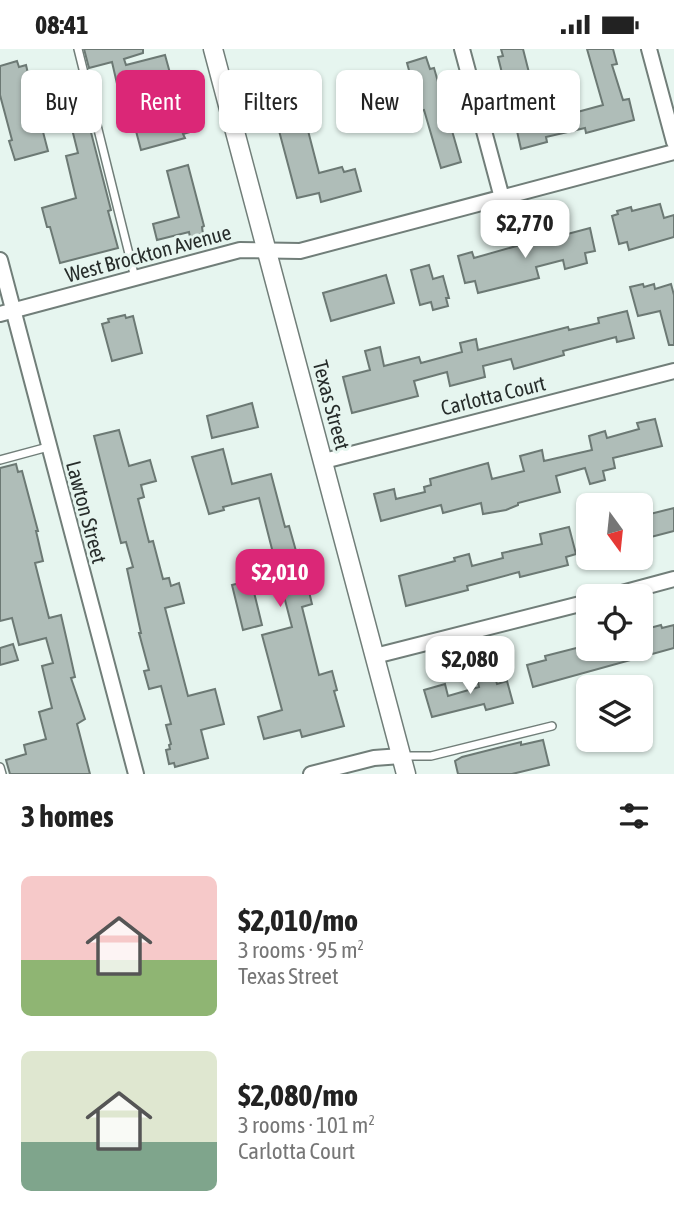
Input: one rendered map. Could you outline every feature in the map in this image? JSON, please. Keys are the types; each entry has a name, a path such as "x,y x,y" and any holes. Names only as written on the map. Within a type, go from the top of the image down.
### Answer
{"street":[{"name":"Texas Street","path":"213,49 406,774"},
{"path":"462,49 502,198"},
{"path":"649,49 674,142"},
{"name":"West Brockton Avenue","path":"6,312 240,250 300,251 674,152"},
{"name":"Lawton Street","path":"0,260 6,312 48,447 135,774"},
{"name":"Carlotta Court","path":"324,461 674,371"},
{"path":"653,585 674,579"},
{"path":"375,656 576,605"},
{"path":"310,774 374,758 401,756"}],"lane":[{"path":"78,49 135,278"},
{"path":"0,460 48,447"},
{"path":"401,756 432,756 552,726"},
{"path":"0,767 2,774"}],"building":[{"path":"84,49 143,49 143,53 124,59 126,65 165,55 169,70 116,70 116,79 112,62 89,68"},
{"path":"501,49 523,49 528,70 501,70 498,57 503,56"},
{"path":"587,49 613,49 617,64 612,65 623,100 629,99 634,120 586,133 585,128 580,129 580,111 603,105"},
{"path":"426,57 430,69 434,68 437,78 437,133 453,133 461,162 441,168 423,110 423,70 409,70 407,63"},
{"path":"17,61 19,67 26,65 27,70 21,70 21,133 43,133 48,151 15,160 0,95 0,66"},
{"path":"73,133 91,133 118,248 60,263 42,208 76,198 66,156 78,153"},
{"path":"137,133 186,133 183,134 185,138 141,150"},
{"path":"280,133 309,133 319,173 342,167 344,172 355,169 361,191 321,202 319,193 297,198"},
{"path":"517,133 563,133 546,137 547,142 521,149"},
{"path":"188,165 204,226 203,234 190,237 189,232 157,240 153,224 179,217 167,171"},
{"path":"660,204 664,218 674,215 674,237 629,250 627,242 619,244 612,216 618,214 617,211 631,207 632,211"},
{"path":"590,228 595,251 585,253 587,263 565,269 563,260 536,267 539,278 478,293 475,281 465,283 458,256 472,252 474,258 520,245 518,240 540,235 541,241"},
{"path":"429,265 433,279 443,276 449,298 446,298 448,306 433,310 431,302 420,305 411,270"},
{"path":"386,275 394,303 331,321 323,293"},
{"path":"643,284 644,287 654,284 655,289 671,284 674,295 674,345 669,345 660,311 638,316 630,287"},
{"path":"627,311 634,338 617,342 616,337 563,351 564,355 514,369 511,359 483,366 485,377 450,386 447,372 414,381 418,396 352,413 343,377 370,370 365,351 380,347 384,366 419,357 421,363 462,352 460,343 476,339 478,350 568,327 569,330 599,323 598,318"},
{"path":"125,315 126,318 133,316 142,353 112,361 102,324 109,322 108,319"},
{"path":"252,403 258,427 212,438 207,416"},
{"path":"655,419 662,446 613,458 615,468 603,471 605,480 590,484 585,468 556,476 560,492 518,503 506,510 483,514 481,503 443,513 441,505 381,521 374,494 394,489 396,499 425,492 424,487 431,485 430,479 488,463 492,479 524,471 520,456 542,450 544,461 592,450 589,436 605,431 607,438 639,429 637,423"},
{"path":"119,430 129,466 150,460 156,481 141,485 144,497 138,499 149,542 153,541 163,579 169,578 171,586 179,583 184,603 165,608 188,696 215,689 224,724 201,730 208,758 175,767 174,763 169,764 166,750 170,749 171,744 166,725 171,724 161,686 149,689 144,671 149,670 127,569 133,567 126,542 121,543 94,436"},
{"path":"223,449 232,484 271,474 285,527 289,526 296,551 299,550 312,604 302,607 319,675 332,671 337,690 334,691 344,726 302,737 300,730 264,739 258,717 282,710 262,635 292,627 279,577 272,579 266,559 274,557 259,498 223,507 224,510 209,514 192,457"},
{"path":"16,464 18,472 22,471 38,531 43,561 35,563 49,618 61,615 75,677 71,678 85,719 77,724 90,774 10,774 6,760 26,754 24,745 46,739 39,712 52,708 42,666 53,663 46,638 19,645 12,618 0,621 0,468"},
{"path":"674,508 674,531 653,536 653,513"},
{"path":"569,527 576,554 566,557 568,565 520,577 519,572 467,586 468,590 406,606 399,576 455,561 454,558 469,554 472,566 503,558 502,553 542,544 540,534"},
{"path":"251,580 262,625 243,630 232,585"},
{"path":"674,625 674,648 653,654 653,627"},
{"path":"13,644 18,660 0,665 0,648"},
{"path":"576,648 576,661 627,661 533,687 527,665 546,660 545,656"},
{"path":"493,669 497,684 507,681 513,703 486,710 484,704 432,717 424,690 445,684 448,696 479,687 476,674"},
{"path":"543,740 549,765 512,774 458,774 455,761 462,757 521,742 521,745"}]}
